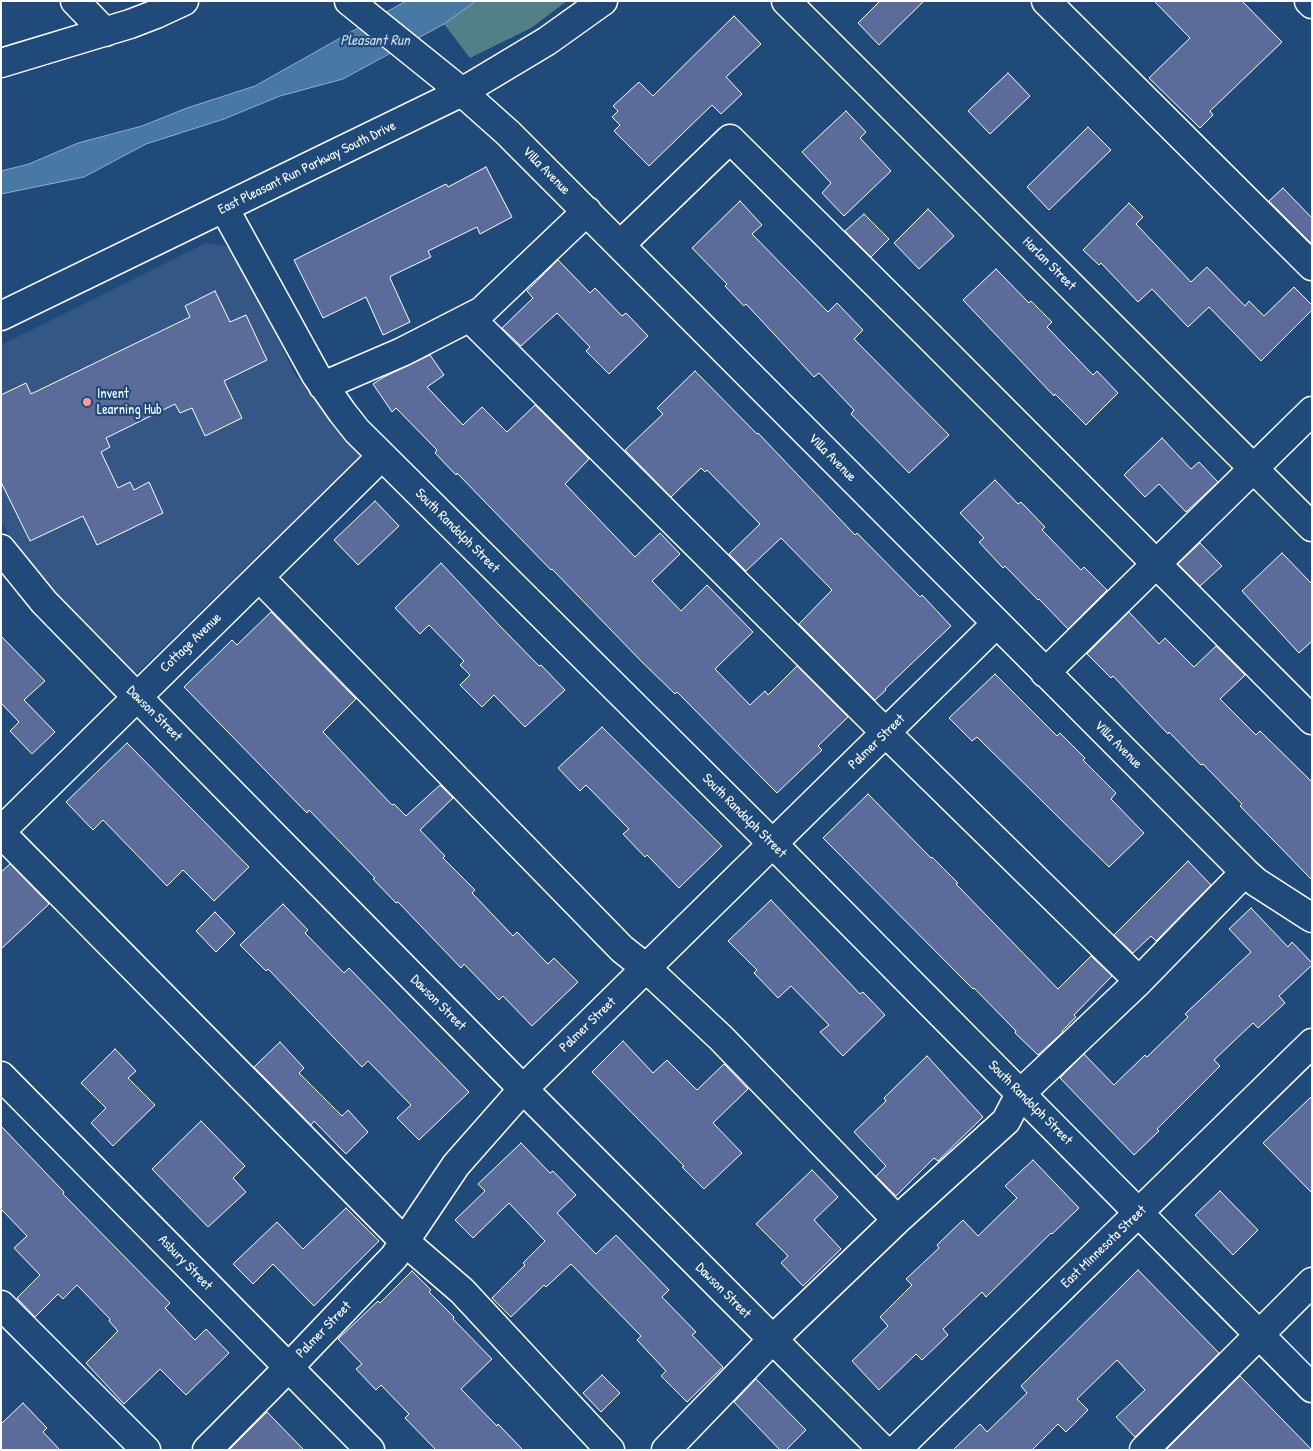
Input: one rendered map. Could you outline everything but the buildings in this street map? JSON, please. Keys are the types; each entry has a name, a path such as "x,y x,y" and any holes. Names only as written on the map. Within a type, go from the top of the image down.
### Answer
{"street":[{"path":"75,1 105,32"},
{"path":"1,63 105,32 156,14 184,1"},
{"name":"Villa Avenue","path":"349,1 462,92 508,133 1245,872 1256,882 1308,909"},
{"name":"East Pleasant Run Parkway South Drive","path":"1,316 462,92 547,41 603,1"},
{"name":"Harlan Street","path":"786,1 1312,526"},
{"path":"1046,1 1312,266"},
{"path":"1309,1 1312,4"},
{"path":"620,245 730,139 928,334 1312,720"},
{"name":"South Randolph Street","path":"224,208 323,386 357,431 773,844 1312,1388"},
{"path":"323,386 402,352 482,312 587,211"},
{"path":"470,318 886,733 1139,981"},
{"path":"1045,673 1312,411"},
{"name":"Cottage Avenue","path":"1,832 382,456"},
{"name":"Dawson Street","path":"1,549 39,596 137,697 523,1089 883,1450"},
{"path":"259,577 622,949 646,968 721,1038 897,1220"},
{"name":"Palmer Street","path":"207,1450 394,1257 456,1165 523,1089 996,624"},
{"path":"1,832 404,1241 462,1291 610,1450"},
{"path":"666,1450 772,1340 897,1220 1006,1121 1020,1094 1139,981 1245,872"},
{"name":"East Minnesota Street","path":"896,1450 1312,1043"},
{"name":"Asbury Street","path":"1,1076 370,1450"},
{"path":"1144,1450 1312,1282"},
{"path":"1,1305 146,1450"}],"shaded area":[{"path":"206,243 225,246 236,253 295,375 362,454 135,675 28,571 1,520 1,345"}],"green space":[{"path":"476,1 567,1 531,28 470,58 444,24"}],"water":[{"name":"Pleasant Run","path":"406,1 476,1 444,24 343,79 280,96 224,119 146,144 84,177 1,194 1,171 29,164 78,143 142,126 187,108 255,86"}],"place":[{"name":"Invent Learning Hub","path":"87,402"}]}
